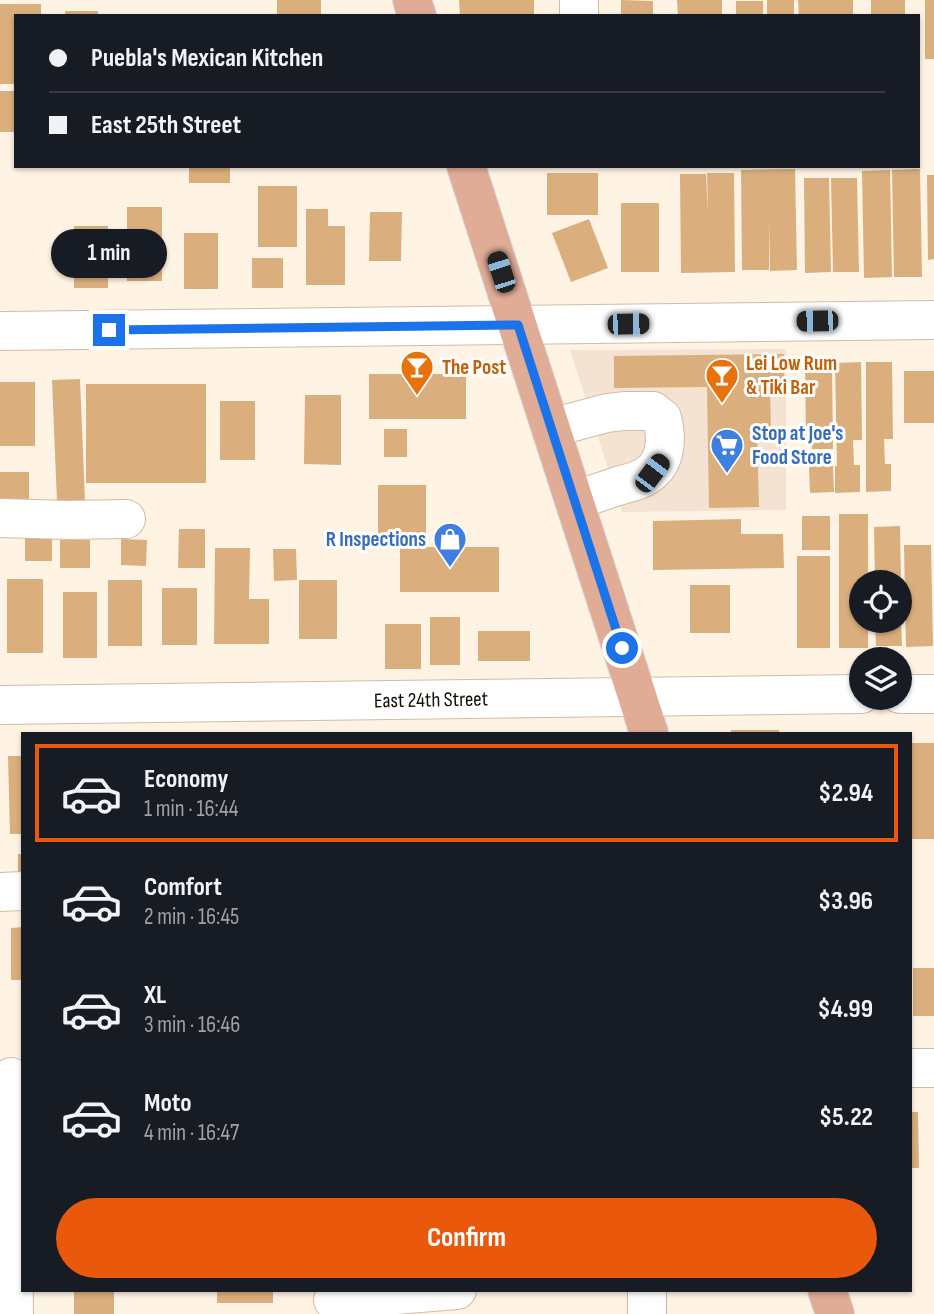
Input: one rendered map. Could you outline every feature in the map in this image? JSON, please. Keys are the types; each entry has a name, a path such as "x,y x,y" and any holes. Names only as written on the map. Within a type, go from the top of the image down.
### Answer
{"main road":[{"path":"467,168 649,732"},
{"path":"828,1292 835,1314"}],"street":[{"path":"0,331 934,320"},
{"path":"551,428 624,411 653,411 662,418 666,432 660,462 652,473 575,500"},
{"path":"0,517 125,519"},
{"name":"East 24th Street","path":"0,705 849,694"},
{"path":"912,694 934,694"},
{"path":"0,892 21,891"},
{"path":"912,1068 934,1068"},
{"path":"11,1077 14,1314"},
{"path":"333,1301 434,1292"},
{"path":"647,1292 647,1314"}],"shaded area":[{"path":"786,349 786,510 622,512 570,350"}],"building":[{"path":"277,0 321,0 321,14 277,14"},
{"path":"459,0 534,0 534,14 460,14"},
{"path":"621,0 653,1 653,14 621,14"},
{"path":"677,0 722,0 722,14 678,14"},
{"path":"767,0 794,0 794,14 767,14"},
{"path":"798,0 853,0 853,14 799,14"},
{"path":"871,0 905,0 905,14 871,14"},
{"path":"925,0 934,0 934,59 925,59"},
{"path":"736,1 763,1 763,14 736,14"},
{"path":"0,4 41,4 41,14 14,14 14,84 0,84"},
{"path":"65,11 98,11 98,14 65,14"},
{"path":"0,91 14,91 14,132 0,132"},
{"path":"189,168 230,168 230,183 189,183"},
{"path":"795,169 797,270 770,271 769,219 769,270 742,270 741,170"},
{"path":"920,169 922,277 894,277 892,170"},
{"path":"890,170 892,277 864,278 862,171"},
{"path":"547,173 598,173 598,215 547,215"},
{"path":"707,173 734,173 735,272 681,273 680,174 706,174 708,214"},
{"path":"927,175 934,175 934,259 928,260"},
{"path":"804,178 829,178 831,272 805,273"},
{"path":"831,178 857,178 859,272 833,272"},
{"path":"258,186 297,186 297,247 258,247"},
{"path":"621,203 659,203 659,272 621,272"},
{"path":"127,207 162,207 162,281 127,281"},
{"path":"306,209 328,209 328,226 345,226 345,285 306,285"},
{"path":"370,212 402,212 401,261 369,261"},
{"path":"589,219 608,268 571,282 552,233"},
{"path":"74,226 108,226 108,288 74,288"},
{"path":"184,233 218,233 218,289 184,289"},
{"path":"252,258 283,258 283,288 252,288"},
{"path":"784,354 784,386 770,386 771,433 757,433 759,507 709,508 707,387 614,388 614,356"},
{"path":"805,362 832,362 833,449 812,449 812,441 806,441"},
{"path":"861,362 862,440 853,440 854,465 860,465 860,492 835,493 835,363"},
{"path":"866,362 892,362 893,439 884,439 885,464 891,464 891,491 866,492"},
{"path":"904,371 934,371 934,423 904,423"},
{"name":"The Post","path":"369,374 466,374 466,419 369,419"},
{"path":"80,379 85,501 57,502 52,380"},
{"path":"0,382 35,382 35,446 0,446"},
{"path":"86,384 206,384 206,483 86,483"},
{"path":"305,395 341,395 341,465 304,464"},
{"path":"220,401 255,401 255,460 220,460"},
{"path":"384,429 407,429 407,457 384,457"},
{"path":"809,466 833,466 834,492 810,493"},
{"path":"0,472 29,472 29,510 0,510"},
{"path":"378,485 426,485 426,539 378,539"},
{"path":"839,514 868,514 868,570 849,570 849,633 868,633 868,647 839,648"},
{"path":"802,516 830,516 830,550 802,550"},
{"path":"741,519 741,534 783,534 784,568 653,570 653,521"},
{"path":"900,526 901,570 875,570 874,527"},
{"path":"25,529 52,529 52,561 25,561"},
{"path":"179,529 205,529 205,568 178,568"},
{"path":"121,539 147,540 146,566 121,565"},
{"path":"60,540 90,540 90,568 60,568"},
{"path":"904,545 931,545 933,646 906,647 906,633 912,633 912,570 904,570"},
{"name":"R Inspections","path":"400,547 499,547 499,592 400,592"},
{"path":"215,548 250,548 249,599 269,599 269,644 214,644"},
{"path":"273,549 296,549 297,580 274,581"},
{"path":"797,556 830,556 830,648 797,648"},
{"path":"7,579 43,579 43,653 7,653"},
{"path":"108,580 142,580 142,646 108,646"},
{"path":"299,580 337,580 337,639 299,639"},
{"path":"690,585 730,585 730,633 690,633"},
{"path":"162,588 197,588 197,645 162,645"},
{"path":"63,592 97,592 97,658 63,658"},
{"path":"430,617 460,617 460,665 430,665"},
{"path":"385,624 421,624 421,669 385,669"},
{"path":"478,631 530,631 530,661 478,661"},
{"path":"875,633 901,633 902,646 876,646"},
{"path":"731,730 779,730 779,732"},
{"path":"912,743 934,743 934,839 912,839"},
{"path":"8,756 21,756 21,834 10,834"},
{"path":"18,854 21,854 21,883 18,883"},
{"path":"21,927 21,980 11,980 11,928"},
{"path":"913,968 934,968 934,1016 913,1016"},
{"path":"912,1112 918,1112 919,1168 912,1168"},
{"path":"74,1292 114,1292 114,1314 74,1314"},
{"path":"217,1292 273,1292 273,1303 217,1303"}],"place":[{"name":"The Post","path":"417,397"},
{"name":"Lei Low Rum & Tiki Bar","path":"722,405"},
{"name":"Stop at Joe's Food Store","path":"727,475"},
{"name":"R Inspections","path":"450,569"}],"route":[{"path":"109,330 518,325 622,648"}]}
